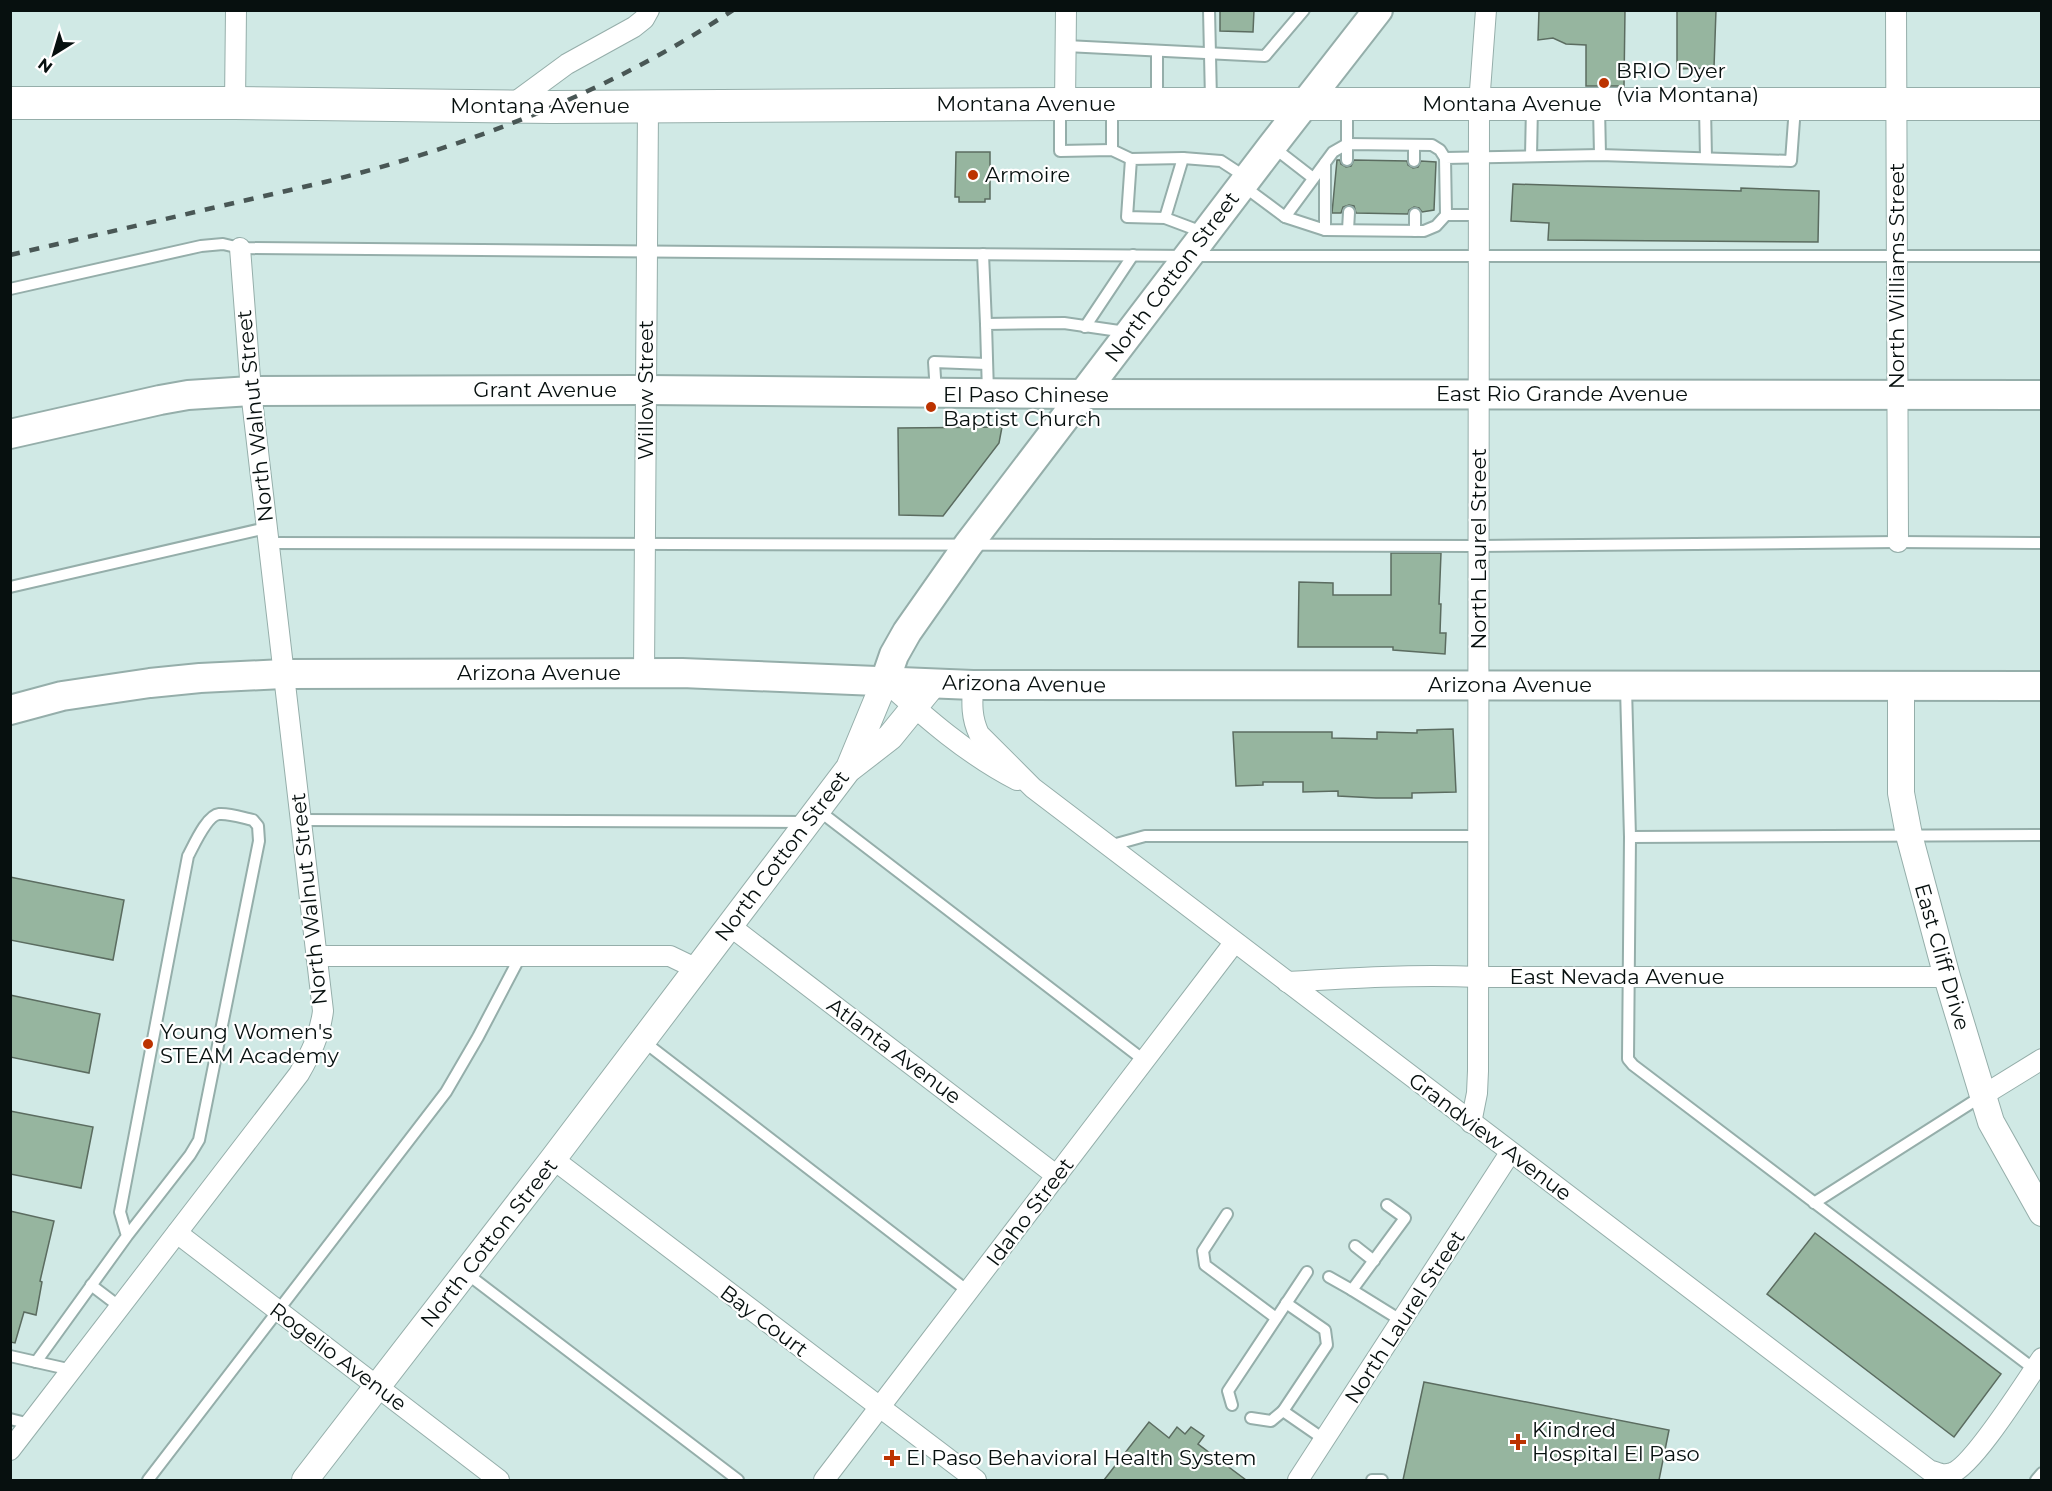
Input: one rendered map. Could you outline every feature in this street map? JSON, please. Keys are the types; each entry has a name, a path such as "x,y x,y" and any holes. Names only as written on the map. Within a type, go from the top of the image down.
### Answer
{"main road":[{"name":"North Cotton Street","path":"885,681 894,655 907,632 968,545 1378,10"},
{"name":"Montana Avenue","path":"10,103 510,106 1211,103 2042,104"},
{"name":"Grant Avenue","path":"10,434 160,400 197,394 250,391 646,390 1083,394"},
{"name":"East Rio Grande Avenue","path":"1083,394 2042,394"},
{"name":"Arizona Avenue","path":"10,710 62,696 150,683 283,674 682,673 973,685 2042,686"}],"street":[{"path":"235,103 236,10"},
{"path":"510,106 567,64 634,27 644,19 649,10"},
{"path":"1063,104 1066,10"},
{"name":"North Laurel Street","path":"1471,1123 1477,1093 1478,1071 1479,104 1486,10"},
{"name":"North Williams Street","path":"1896,10 1898,542"},
{"name":"Willow Street","path":"645,673 648,106"},
{"name":"North Walnut Street","path":"10,1450 299,1074 312,1051 320,1030 322,1011 316,956 250,391 240,248"},
{"name":"Grandview Avenue","path":"885,681 914,707 990,766 1033,788"},
{"name":"North Cotton Street","path":"305,1480 466,1273 849,768 885,681"},
{"path":"849,768 890,737 934,683"},
{"name":"Grandview Avenue","path":"973,685 972,710 974,724 979,734 1033,788 1929,1470 1942,1475 1953,1472 1972,1458 2038,1364"},
{"name":"East Cliff Drive","path":"1901,686 1901,793 1908,836 1947,977 1991,1122 2042,1213"},
{"name":"Atlanta Avenue","path":"730,926 1057,1176"},
{"name":"Idaho Street","path":"824,1480 1234,943"},
{"path":"316,956 670,956 697,969"},
{"name":"East Nevada Avenue","path":"1287,982 1358,977 1449,975 1479,977 1947,977"},
{"path":"1982,1096 2042,1059"},
{"name":"North Laurel Street","path":"1298,1480 1510,1153"},
{"name":"Bay Court","path":"553,1159 976,1480"},
{"name":"Rogelio Avenue","path":"177,1233 499,1480"}],"lane":[{"path":"1209,10 1211,103"},
{"path":"1066,46 1265,56 1300,12"},
{"path":"1156,104 1157,51"},
{"path":"1347,103 1347,160"},
{"path":"1063,104 1060,151 1112,150 1131,159 1184,158 1221,161 1285,217 1324,230 1424,231 1436,226 1446,215 1445,158 1440,150 1432,145 1347,144 1333,152 1285,217"},
{"path":"1112,104 1112,150"},
{"path":"1531,156 1533,104"},
{"path":"1599,104 1600,155"},
{"path":"1706,104 1706,158"},
{"path":"1445,158 1600,155 1791,161 1795,104"},
{"path":"1414,145 1414,161"},
{"path":"1272,146 1313,178"},
{"path":"1165,218 1184,158"},
{"path":"1131,159 1127,217 1165,218 1205,233"},
{"path":"1324,230 1325,163"},
{"path":"1348,212 1348,230"},
{"path":"1415,214 1415,231"},
{"path":"1446,215 1479,215"},
{"path":"10,289 201,246 223,244 240,248 1189,256 2042,256"},
{"path":"983,254 988,393"},
{"path":"1085,327 1133,255"},
{"path":"986,324 1064,324 1130,333"},
{"path":"936,393 934,362 987,364"},
{"path":"10,587 267,536 646,543 968,545 1479,546 2042,543"},
{"path":"1626,686 1630,837 1629,1059 1633,1065 1814,1203 2038,1364"},
{"path":"36,1362 199,1140 259,841 258,826 253,820 220,814 213,816 207,822 188,856 120,1212 127,1236"},
{"path":"300,820 813,816 1145,1061"},
{"path":"1630,837 2042,835"},
{"path":"1108,847 1145,836 1479,836"},
{"path":"148,1480 276,1310 446,1092 521,955"},
{"path":"643,1041 969,1292"},
{"path":"1814,1203 1982,1096"},
{"path":"1352,1290 1405,1218 1387,1205"},
{"path":"1227,1214 1203,1251 1206,1265 1276,1318"},
{"path":"1355,1246 1374,1261"},
{"path":"1232,1405 1228,1391 1307,1272"},
{"path":"466,1273 738,1480"},
{"path":"1329,1277 1402,1321"},
{"path":"91,1285 120,1307"},
{"path":"1251,1418 1271,1421 1283,1412 1327,1345 1325,1330 1286,1302"},
{"path":"10,1356 72,1370"},
{"path":"1283,1412 1325,1440"},
{"path":"10,1419 30,1424"},
{"path":"2036,1480 2042,1473"},
{"path":"1371,1480 1382,1480"}],"building":[{"path":"1220,10 1254,10 1253,32 1220,31"},
{"path":"1539,10 1625,10 1624,86 1586,86 1586,45 1566,44 1553,38 1538,40"},
{"path":"1677,10 1716,10 1714,68 1677,69"},
{"name":"Armoire","path":"956,152 990,152 990,199 985,199 985,202 959,202 959,197 955,197"},
{"path":"1337,160 1340,160 1341,164 1346,167 1351,166 1354,160 1407,161 1408,165 1413,168 1418,167 1421,161 1436,162 1434,210 1422,212 1419,208 1414,207 1409,210 1408,214 1356,213 1354,206 1349,205 1343,207 1341,213 1332,213"},
{"path":"1513,184 1819,191 1818,242 1548,240 1549,223 1511,221"},
{"path":"1002,427 999,443 943,516 899,515 898,428"},
{"path":"1391,553 1441,553 1440,633 1446,633 1445,654 1393,650 1393,647 1298,647 1299,582 1333,583 1333,595 1391,595"},
{"path":"1453,729 1456,792 1412,793 1412,798 1376,798 1338,796 1338,791 1303,792 1303,782 1263,782 1263,785 1236,786 1233,732 1332,732 1332,738 1377,739 1377,732 1417,733 1417,730"},
{"path":"10,877 124,900 113,960 10,940"},
{"path":"10,995 100,1014 89,1073 10,1057"},
{"path":"10,1111 93,1127 81,1188 10,1174"},
{"path":"10,1211 54,1221 40,1281 42,1282 36,1315 24,1312 15,1343 10,1342"},
{"path":"1815,1233 2001,1374 1954,1437 1767,1294"},
{"name":"Kindred Hospital El Paso","path":"1424,1382 1669,1430 1659,1480 1403,1480"},
{"path":"1149,1422 1169,1438 1177,1427 1185,1434 1191,1427 1204,1436 1198,1444 1246,1480 1104,1480"}],"railway":[{"path":"10,255 329,181 435,151 487,133 589,91 638,66 733,10"}],"place":[{"name":"BRIO Dyer (via Montana)","path":"1604,83"},
{"name":"Armoire","path":"973,175"},
{"name":"El Paso Chinese Baptist Church","path":"931,407"},
{"name":"Young Women's STEAM Academy","path":"148,1044"},
{"name":"Kindred Hospital El Paso","path":"1518,1442"},
{"name":"El Paso Behavioral Health System","path":"892,1458"}]}
